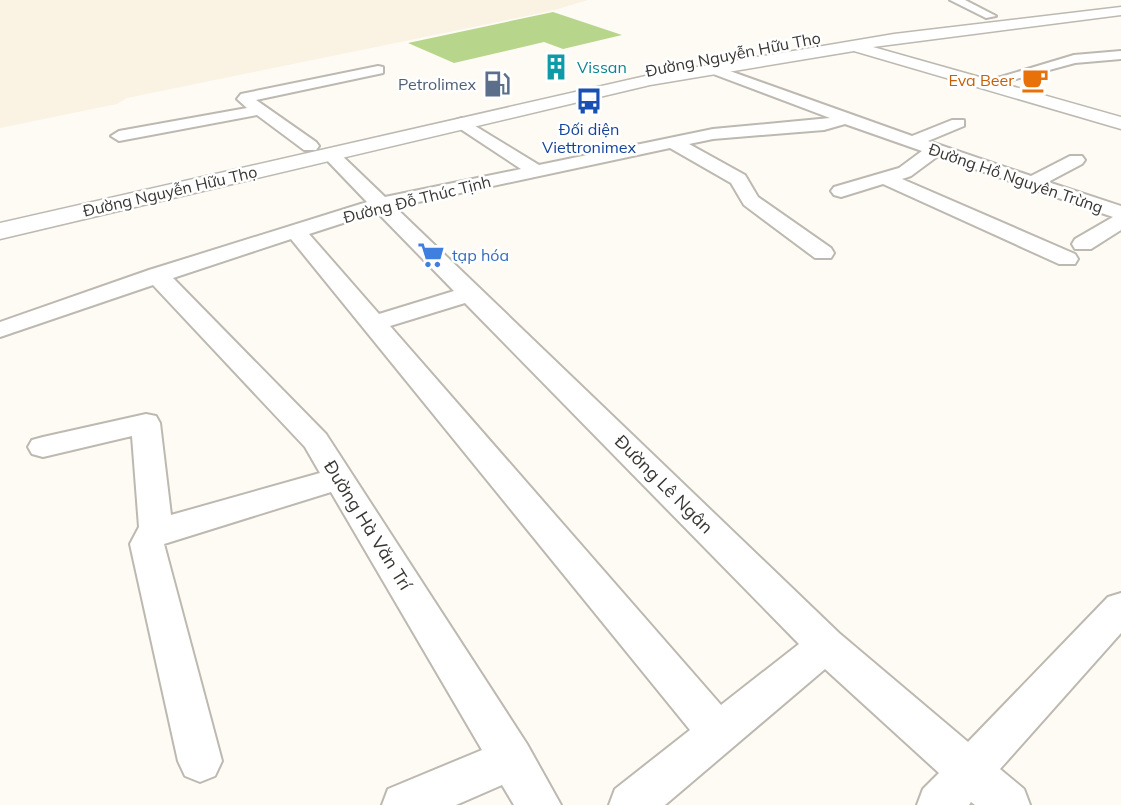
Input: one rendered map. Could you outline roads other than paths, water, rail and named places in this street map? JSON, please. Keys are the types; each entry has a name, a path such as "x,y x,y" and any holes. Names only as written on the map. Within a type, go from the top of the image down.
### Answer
{"main road":[{"name":"Đường Nguyễn Hữu Thọ","path":"0,215 463,123 621,85 713,69 920,23 1121,3"},
{"name":"Đường Nguyễn Hữu Thọ","path":"0,231 320,150 762,46 821,36 877,42 1121,11"},
{"path":"895,23 920,23"},
{"path":"954,51 957,41 976,29"},
{"path":"849,39 980,84 1121,123"},
{"path":"877,42 1121,113"},
{"path":"970,63 1001,79"},
{"path":"713,69 825,64 900,70 980,84"}],"street":[{"path":"956,0 990,16"},
{"path":"1001,79 1074,59 1121,55"},
{"path":"1106,57 1121,61"},
{"name":"Đường Hồ Nguyên Trừng","path":"713,69 846,119 1121,214"},
{"path":"320,150 260,110 245,99 246,96 378,70"},
{"path":"118,136 260,110"},
{"name":"Đường Đỗ Thúc Tịnh","path":"0,330 157,275 381,204 713,134 824,125 846,119"},
{"path":"463,123 536,171"},
{"name":"Đường Hồ Nguyên Trừng","path":"912,142 958,123"},
{"path":"672,142 734,176 751,201 823,253"},
{"name":"Đường Lê Ngân","path":"320,150 381,204 472,293 825,645 1009,805"},
{"path":"841,191 913,168 935,150"},
{"path":"1032,183 1076,160"},
{"path":"884,178 1067,259"},
{"path":"1083,244 1121,221"},
{"path":"295,231 719,733"},
{"name":"Đường Hà Văn Trí","path":"157,275 316,442 540,805"},
{"path":"374,323 472,293"},
{"path":"43,447 146,423 156,532"},
{"path":"201,761 147,544 149,537 156,532 339,478"},
{"path":"939,805 1121,608"},
{"path":"631,805 825,645"},
{"path":"404,805 512,759"}],"place":[{"name":"Vissan","path":"556,67"},
{"name":"Eva Beer","path":"1035,80"},
{"name":"Petrolimex","path":"497,84"},
{"name":"Đối diện Viettronimex","path":"589,101"},
{"name":"tạp hóa","path":"431,255"}]}
